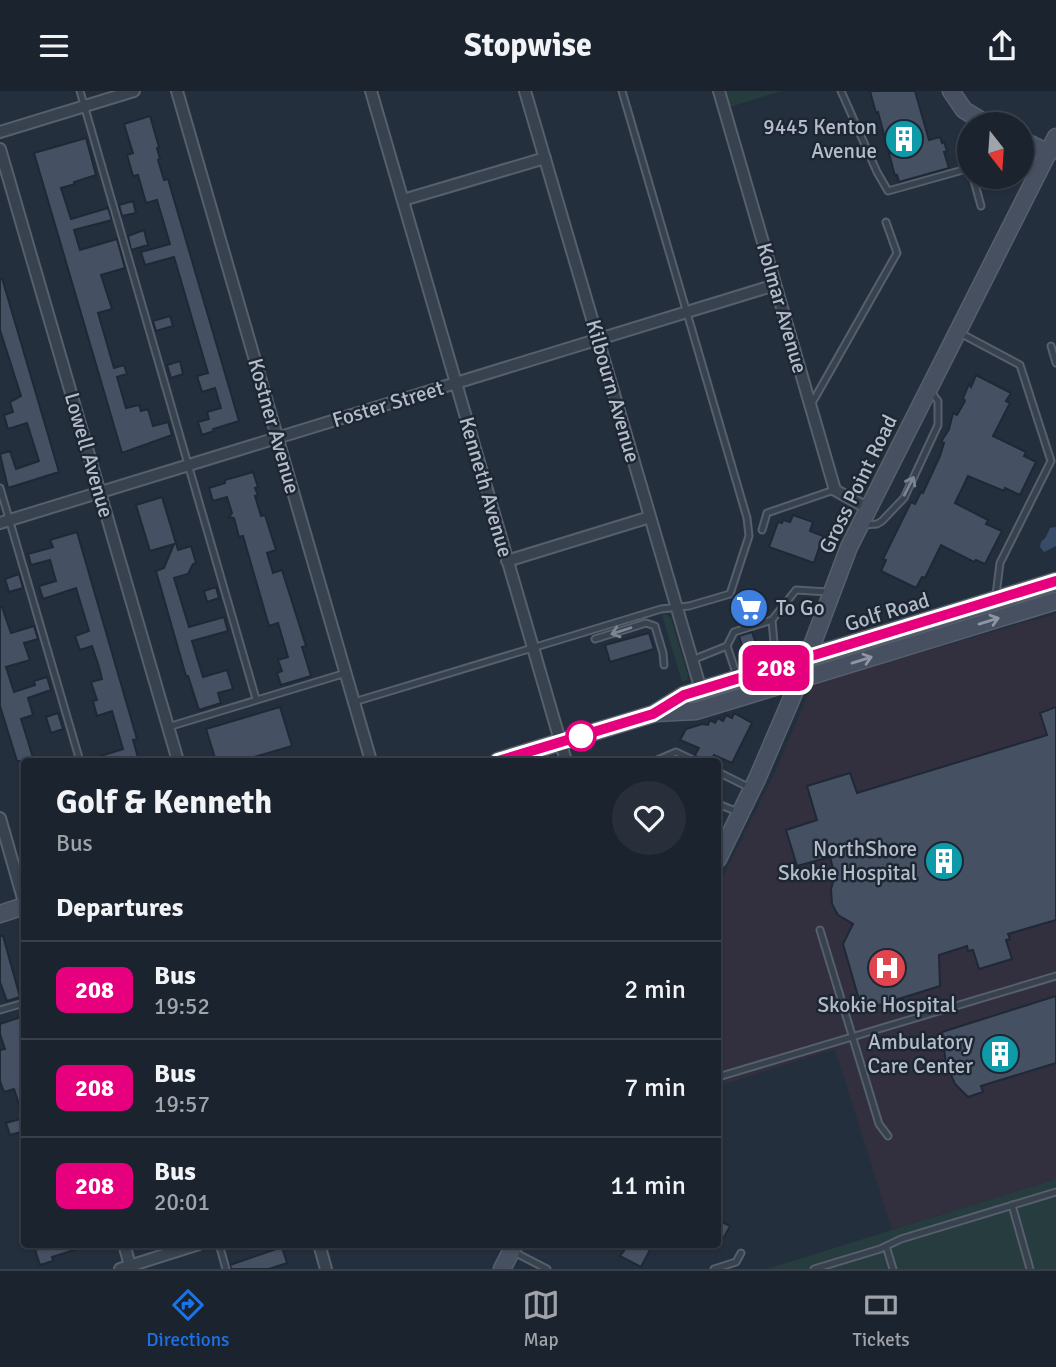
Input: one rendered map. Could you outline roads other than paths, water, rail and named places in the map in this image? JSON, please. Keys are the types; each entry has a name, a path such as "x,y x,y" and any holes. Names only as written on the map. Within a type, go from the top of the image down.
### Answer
{"main road":[{"path":"951,91 966,112"},
{"name":"Gross Point Road","path":"721,853 800,679 859,525 957,331 1052,154 1056,137"},
{"path":"1034,146 1052,154"},
{"name":"Golf Road","path":"653,714 684,695 1056,581"},
{"name":"Golf Road","path":"508,758 653,714 696,711 1056,601"},
{"path":"0,914 21,905"},
{"path":"502,1269 513,1248"}],"street":[{"path":"0,132 134,91"},
{"name":"Kostner Avenue","path":"177,91 370,758"},
{"name":"Kenneth Avenue","path":"371,91 565,758"},
{"name":"Kilbourn Avenue","path":"525,91 701,690"},
{"name":"Kolmar Avenue","path":"719,91 835,490"},
{"name":"Lowell Avenue","path":"0,149 177,758"},
{"path":"403,200 545,158"},
{"name":"Foster Street","path":"5,521 775,285"},
{"path":"835,490 867,508"},
{"path":"507,561 650,517"},
{"path":"0,818 21,893"},
{"path":"124,1248 127,1268 188,1248"},
{"path":"320,1248 326,1269"}],"lane":[{"path":"80,91 257,699"},
{"path":"354,702 661,609 677,608 730,594 749,535 747,519 622,91"},
{"path":"841,91 888,191 957,172"},
{"path":"976,189 981,206"},
{"path":"810,406 897,253 887,222"},
{"path":"957,331 1020,365 1051,461 1000,563 995,600"},
{"path":"1051,346 1056,363"},
{"path":"859,525 877,524 904,498 931,442 940,414 938,401 927,390"},
{"path":"0,488 5,521 78,758"},
{"path":"762,530 767,513 835,490"},
{"path":"692,660 727,646 734,632 772,620 796,590 831,593"},
{"path":"772,620 776,668"},
{"path":"595,639 646,623 654,626 664,665"},
{"path":"727,646 738,679"},
{"path":"168,727 346,673"},
{"path":"662,758 676,752 689,758"},
{"path":"721,774 752,789"},
{"path":"721,805 741,813"},
{"path":"820,930 879,1124 888,1136"},
{"path":"721,1076 1056,976"},
{"path":"0,1010 21,1004"},
{"path":"814,1269 901,1239 1056,1192"},
{"path":"1012,1205 1030,1269"},
{"path":"886,1246 893,1269"},
{"path":"220,1248 226,1269"},
{"path":"516,1248 547,1269"},
{"path":"714,1269 736,1262 741,1253"}],"water":[{"path":"1056,527 1056,546 1044,552 1040,547 1041,542 1050,528"}],"place":[{"name":"9445 Kenton Avenue","path":"904,139"},
{"name":"To Go","path":"749,608"},
{"name":"NorthShore Skokie Hospital","path":"944,861"},
{"name":"Skokie Hospital","path":"887,968"},
{"name":"Ambulatory Care Center","path":"1000,1054"}]}
